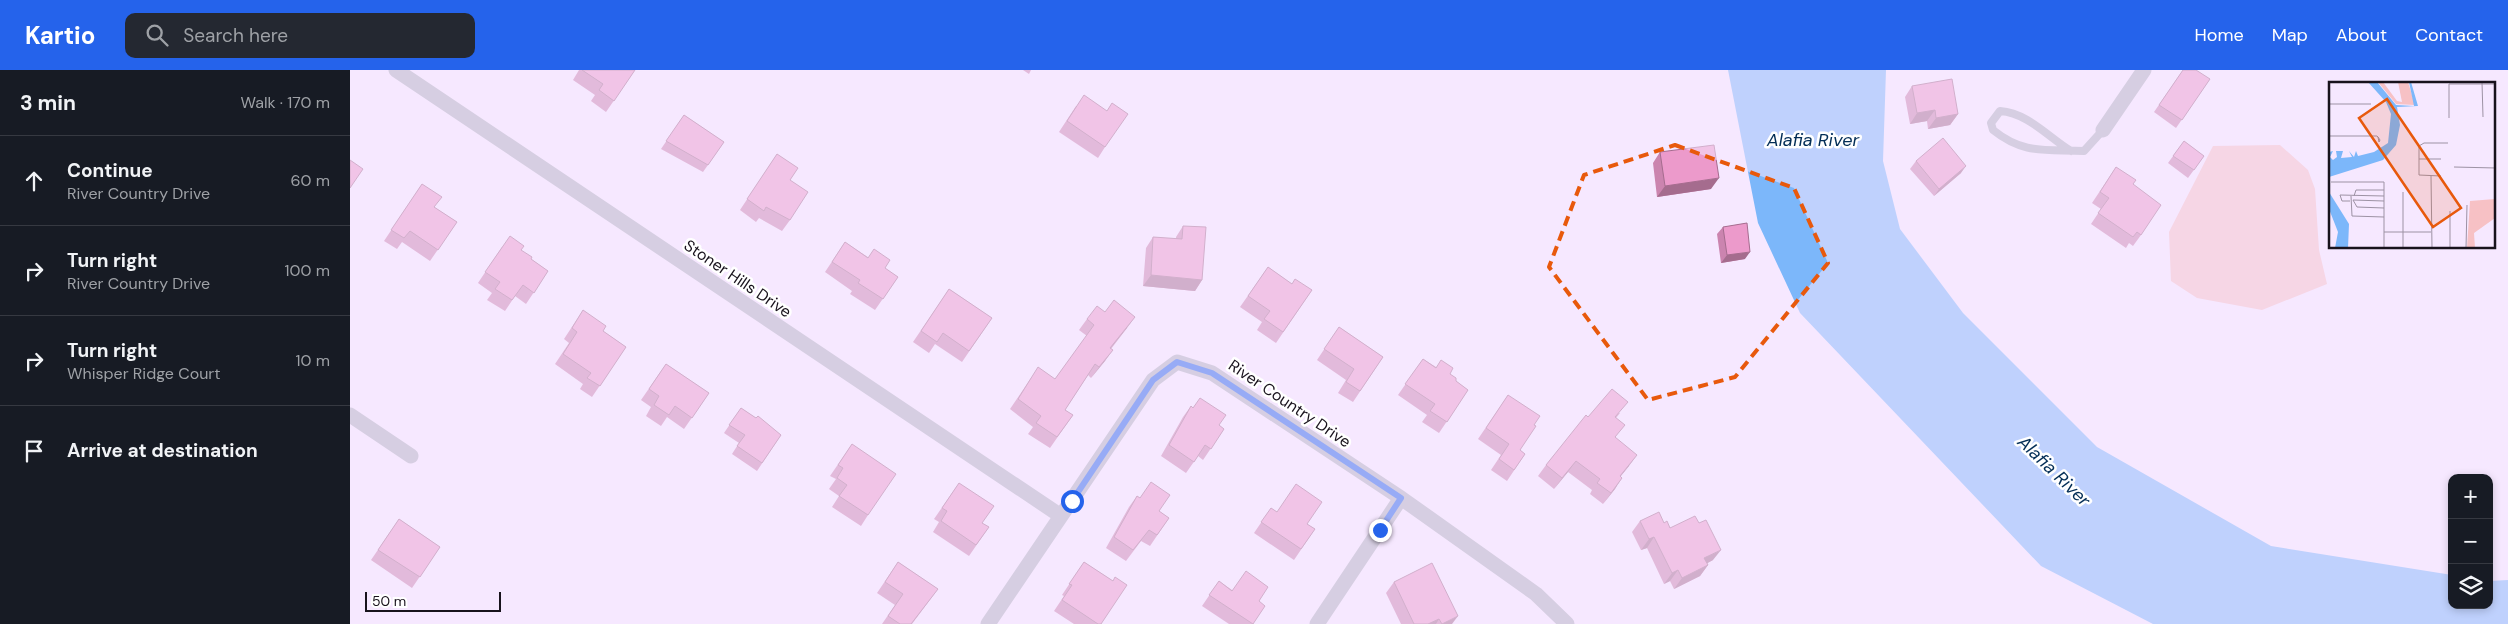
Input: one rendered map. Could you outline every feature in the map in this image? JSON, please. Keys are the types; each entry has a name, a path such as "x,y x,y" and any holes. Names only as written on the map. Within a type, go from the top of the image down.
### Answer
{"street":[{"name":"Stoner Hills Drive","path":"396,70 1061,516"},
{"path":"2103,130 2144,70"},
{"name":"River Country Drive","path":"988,624 1153,380 1177,362 1212,373 1401,498 1536,594 1567,624"},
{"path":"350,415 411,456"},
{"path":"1317,624 1401,498"}],"lane":[{"path":"2071,151 2022,116 2012,112 2000,111 1991,123 1993,130 2003,138 2024,148 2071,151 2084,151 2103,130"}],"highlighted area":[{"path":"1675,145 1794,188 1828,263 1735,377 1648,400 1549,267 1584,175"}],"shaded area":[{"path":"2280,145 2308,170 2315,189 2319,250 2327,284 2262,310 2197,298 2171,281 2169,232 2213,146"}],"water":[{"name":"Alafia River","path":"1728,70 1886,70 1883,161 1900,229 1963,313 2097,447 2271,546 2448,574 2448,609 2493,609 2493,581 2508,580 2508,624 2153,624 2041,566 1800,313 1758,223"}],"building":[{"path":"582,70 635,70 614,101 599,90 603,84"},
{"path":"2183,70 2196,70 2210,79 2182,120 2159,105"},
{"path":"1952,79 1958,114 1936,118 1935,110 1917,113 1912,86"},
{"path":"1084,95 1107,111 1112,103 1128,114 1105,147 1067,121"},
{"path":"684,115 724,142 708,165 666,141"},
{"path":"1943,138 1966,166 1939,189 1916,161"},
{"path":"2184,141 2204,156 2194,170 2173,156"},
{"path":"1714,145 1719,178 1665,186 1660,152"},
{"path":"777,154 798,168 790,180 808,192 790,220 766,207 764,211 747,199"},
{"path":"350,160 363,169 350,188"},
{"path":"2116,167 2136,180 2133,184 2161,205 2141,235 2137,232 2133,237 2098,213 2109,198 2100,192"},
{"path":"422,184 442,197 434,207 457,222 438,250 410,231 404,238 391,230"},
{"path":"1747,223 1750,252 1727,255 1723,227"},
{"path":"1183,226 1206,227 1202,280 1151,275 1153,237 1182,239"},
{"path":"510,236 524,246 521,250 548,271 534,293 523,285 512,300 495,289 500,282 485,272"},
{"path":"845,242 868,258 874,249 890,260 885,268 898,277 883,299 858,283 860,280 832,262"},
{"path":"1268,267 1292,284 1295,279 1312,290 1283,332 1264,319 1270,311 1248,296"},
{"path":"949,289 992,318 969,351 943,333 937,342 921,331"},
{"path":"1114,300 1135,317 1110,348 1113,350 1099,367 1095,364 1065,410 1073,415 1057,437 1036,423 1041,416 1018,399 1038,367 1055,379 1094,325 1087,319 1097,306 1105,312"},
{"path":"583,310 606,326 603,331 626,347 600,386 587,378 591,373 563,354 577,332 572,328"},
{"path":"1339,327 1383,357 1360,391 1346,382 1354,369 1324,349"},
{"path":"1423,359 1436,368 1441,360 1453,368 1450,374 1468,390 1447,422 1430,411 1435,404 1405,384"},
{"path":"666,364 709,393 692,418 675,406 669,415 654,405 659,396 649,389"},
{"path":"1612,389 1628,402 1615,417 1625,425 1615,437 1637,455 1620,476 1622,478 1611,493 1597,483 1600,479 1576,461 1562,478 1546,465 1586,415 1588,417"},
{"path":"1508,395 1540,416 1534,425 1536,426 1520,450 1525,454 1514,470 1499,459 1509,444 1486,428"},
{"path":"1200,398 1226,415 1219,425 1224,429 1211,449 1205,445 1194,462 1169,445 1191,406 1193,408"},
{"path":"741,408 756,418 758,416 781,435 762,463 737,446 745,435 729,425"},
{"path":"852,444 896,474 868,515 839,496 847,485 837,478 843,468 838,465"},
{"path":"1151,482 1170,495 1159,511 1169,518 1157,535 1149,530 1133,550 1114,537 1137,496 1140,498"},
{"path":"959,483 994,506 982,523 989,527 976,545 941,521 947,511 942,508"},
{"path":"1296,484 1322,502 1307,524 1315,529 1301,549 1261,522 1271,508 1277,512"},
{"path":"1659,512 1664,523 1667,521 1670,528 1695,516 1699,523 1706,520 1721,550 1704,558 1708,565 1682,578 1678,570 1672,573 1654,537 1649,539 1640,521"},
{"path":"399,519 440,547 420,577 378,550"},
{"path":"898,562 938,589 911,624 900,624 888,616 903,594 885,582"},
{"path":"1084,562 1113,581 1115,577 1127,585 1101,624 1098,624 1062,600 1072,585 1069,584"},
{"path":"1432,563 1458,616 1442,624 1439,619 1428,624 1414,624 1394,582"},
{"path":"1246,571 1268,587 1259,601 1265,606 1253,624 1209,595 1219,581 1232,591"}],"route":[{"path":"1072,501 1153,380 1177,362 1212,373 1401,498 1380,530"}]}
